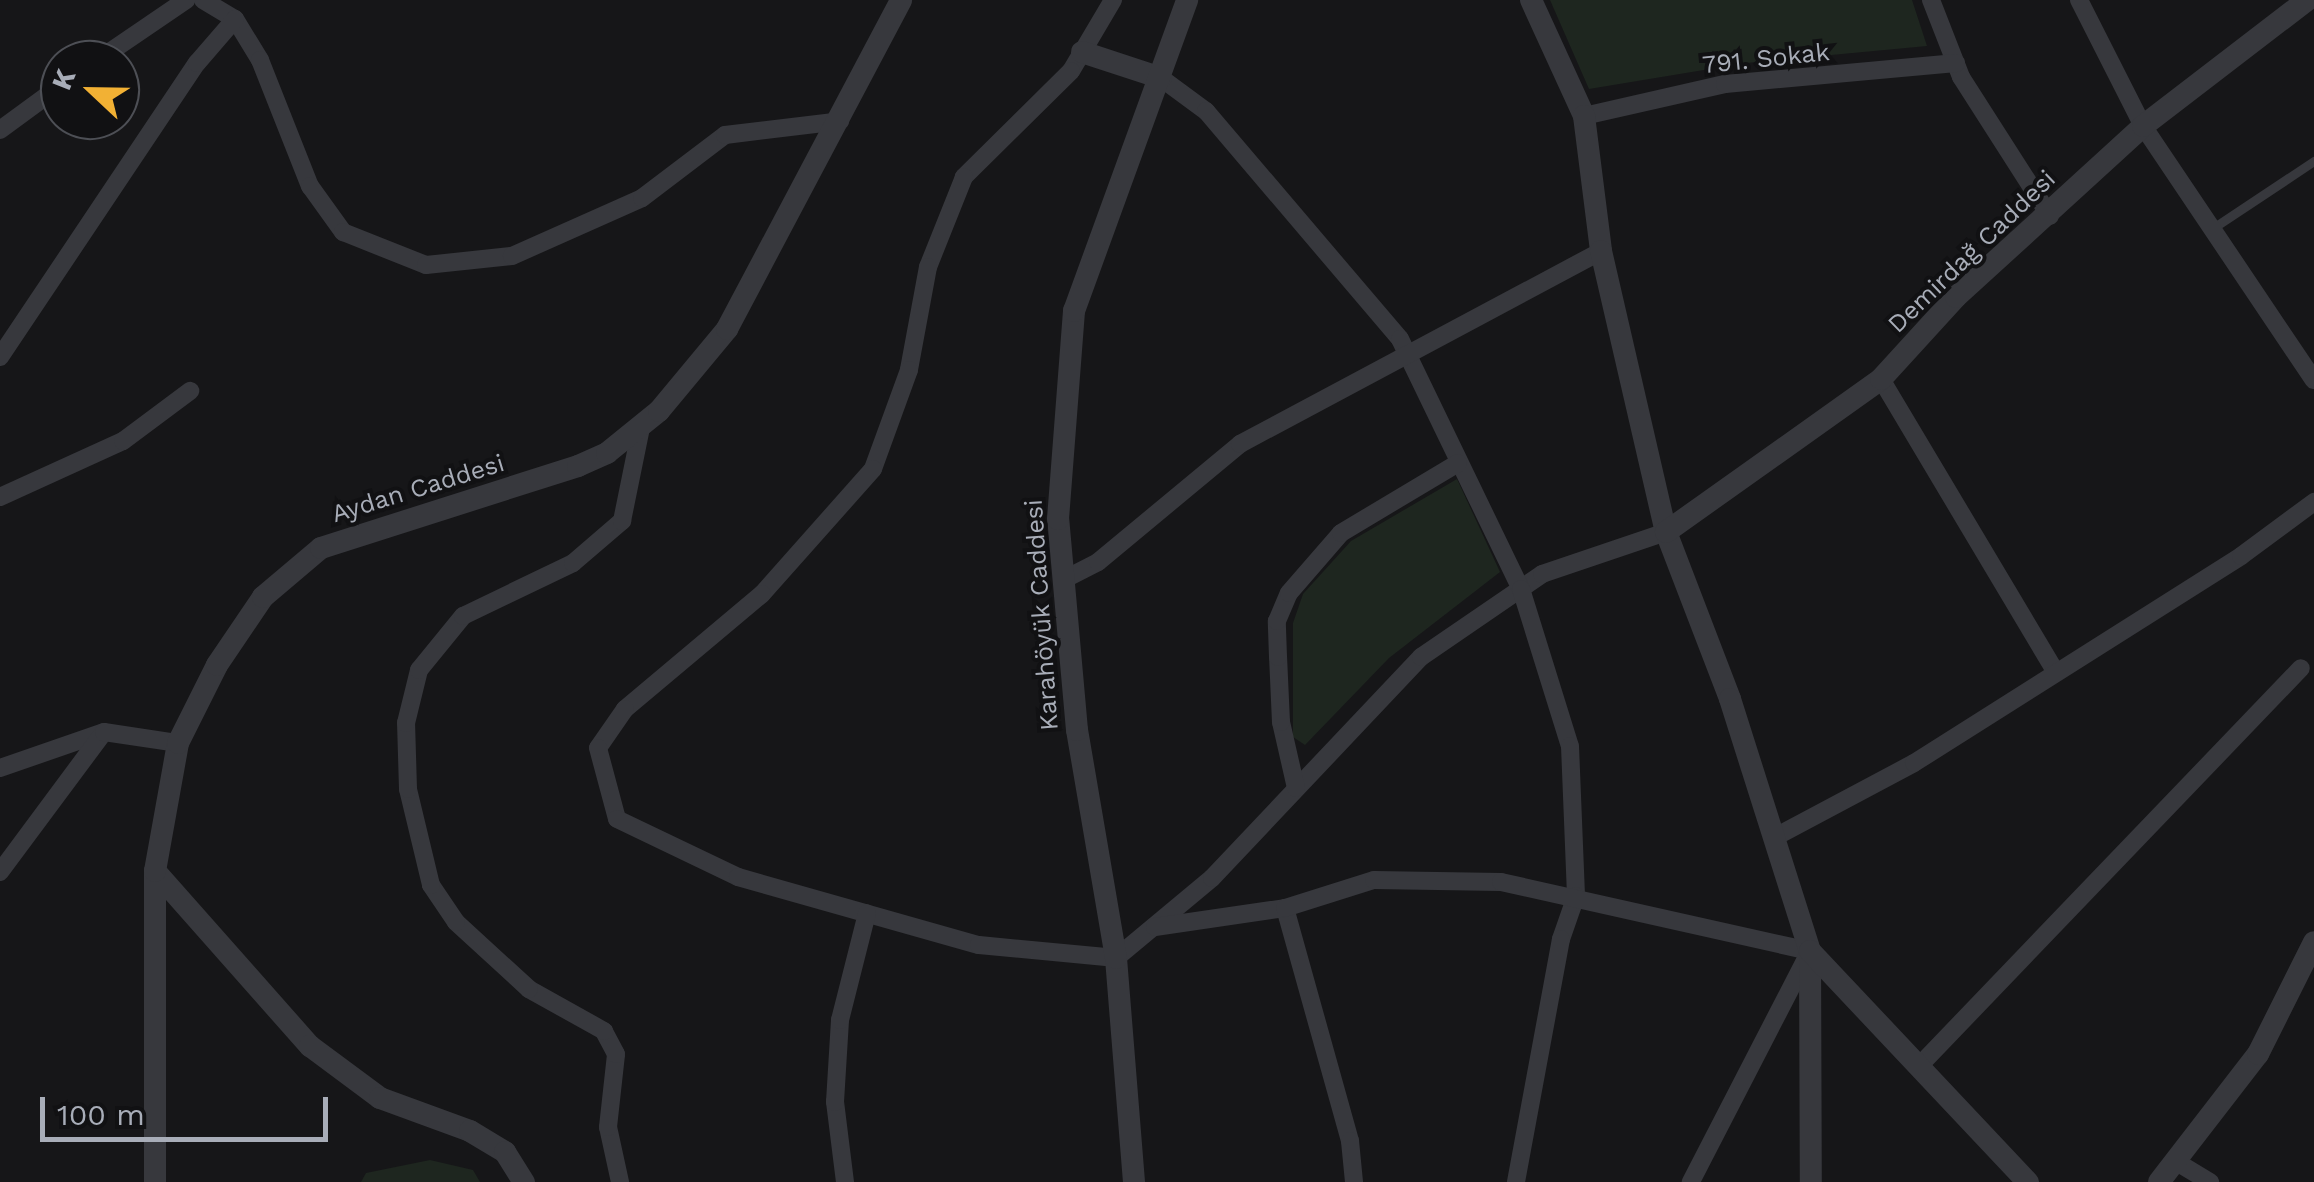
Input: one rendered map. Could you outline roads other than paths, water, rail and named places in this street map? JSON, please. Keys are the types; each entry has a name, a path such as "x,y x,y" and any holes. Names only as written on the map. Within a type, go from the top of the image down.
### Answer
{"street":[{"path":"127,40 186,0"},
{"path":"203,0 234,20 260,60 310,186 343,232 426,265 512,256 642,198 724,135 840,121"},
{"name":"Aydan Caddesi","path":"155,1182 155,871 178,743 240,628 286,574 321,548 538,482 607,453 641,428 727,328 901,0"},
{"path":"1113,0 1082,52 964,178 928,267 909,370 873,470 762,594 625,709 598,748 617,819 738,877 867,914 979,945 1116,958 1212,878 1421,657 1542,574 1666,532"},
{"name":"Karahöyük Caddesi","path":"1134,1182 1116,958 1077,730 1058,519 1074,310 1187,0"},
{"path":"1531,0 1584,116 1601,252 1666,532 1775,837 1810,951 1811,1182"},
{"path":"1931,0 1956,63 2050,216"},
{"path":"2079,0 2143,126 2216,226 2314,380"},
{"path":"2305,0 2314,18"},
{"name":"Demirdağ Caddesi","path":"1666,532 1881,379 1956,297 2050,216 2143,126 2305,0"},
{"path":"0,358 197,63 234,20"},
{"path":"1082,52 1161,78 1206,111 1407,355 1521,589 1570,746 1576,896 1562,939 1516,1182"},
{"name":"791. Sokak","path":"1584,116 1725,84 1956,63"},
{"path":"0,130 40,101"},
{"path":"1063,580 1098,562 1240,444 1601,252"},
{"path":"1881,379 2056,672"},
{"path":"0,497 123,441 190,391"},
{"path":"620,1182 608,1126 616,1054 604,1031 529,989 456,922 431,885 408,789 406,723 419,670 462,616 573,563 622,521 641,428"},
{"path":"1296,788 1281,722 1278,656 1277,621 1289,593 1341,532 1458,464"},
{"path":"1775,837 1914,763 2314,502"},
{"path":"1922,1063 2301,668"},
{"path":"0,872 104,732"},
{"path":"0,768 104,732 178,743"},
{"path":"155,871 310,1046 380,1098 470,1131 505,1152 524,1182"},
{"path":"1154,927 1285,908 1374,880 1501,882 1810,951 1922,1063 2022,1179"},
{"path":"1285,908 1350,1141 1354,1182"},
{"path":"846,1182 835,1102 840,1020 867,914"},
{"path":"2159,1182 2258,1054 2314,942"},
{"path":"1691,1182 1810,951"},
{"path":"2175,1162 2210,1182"}],"lane":[{"path":"2216,226 2314,161"}]}
